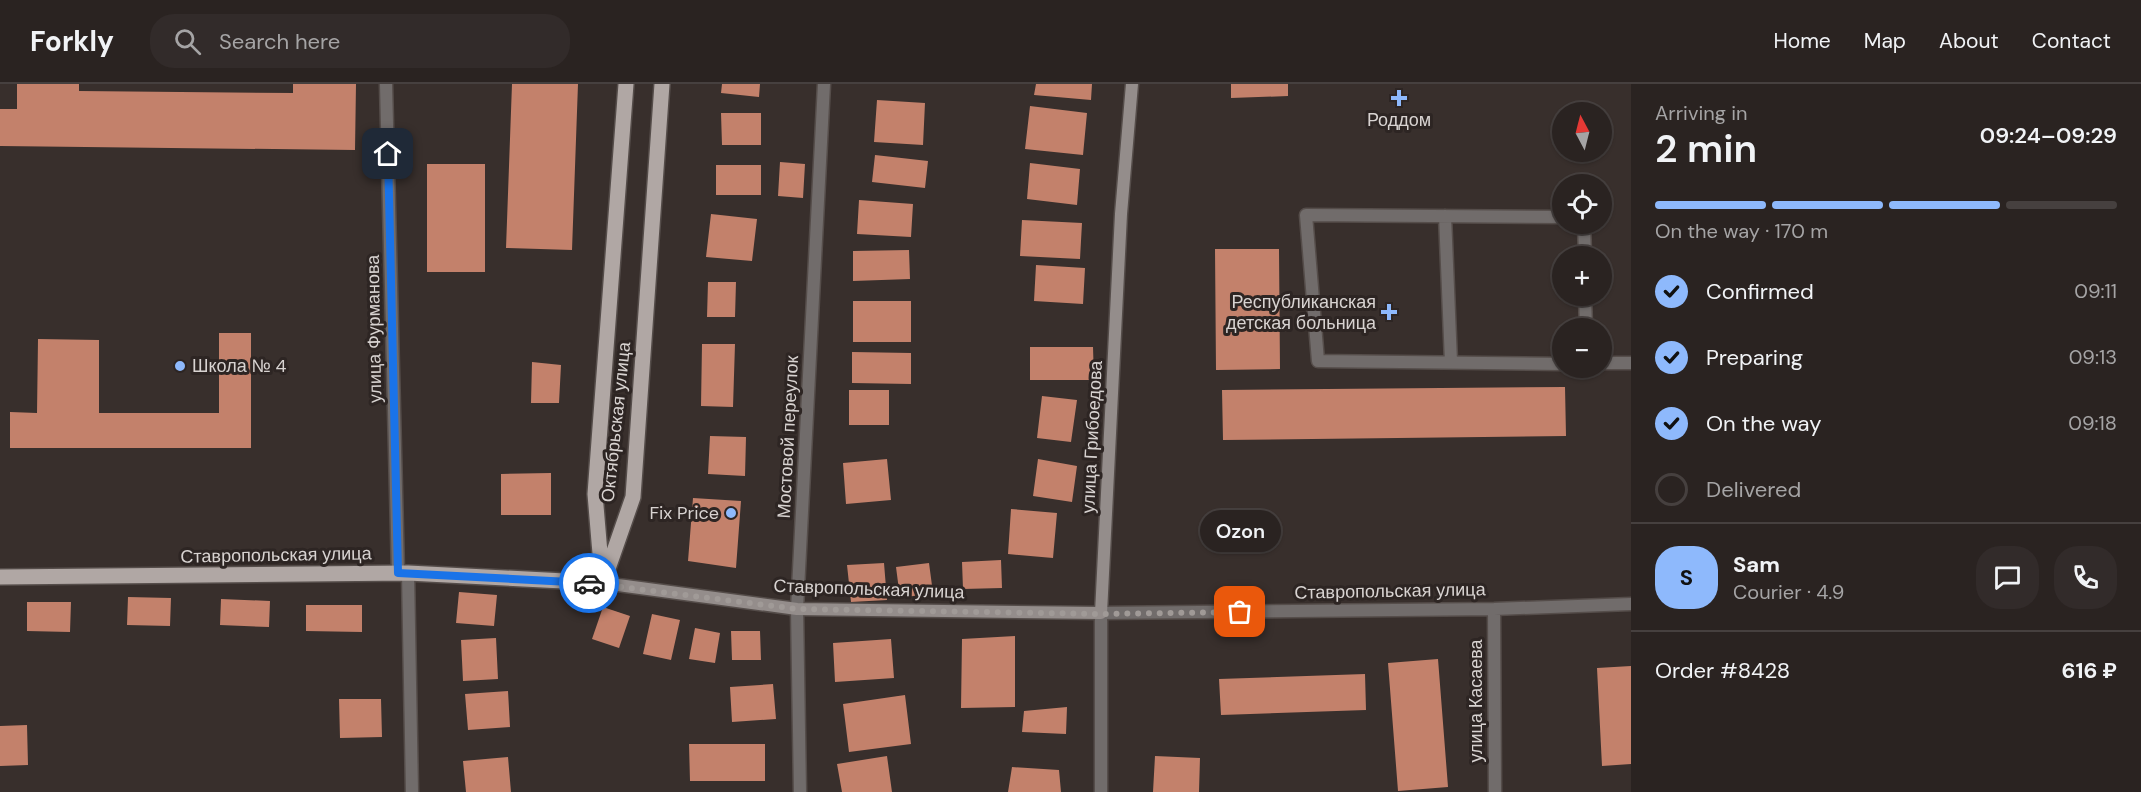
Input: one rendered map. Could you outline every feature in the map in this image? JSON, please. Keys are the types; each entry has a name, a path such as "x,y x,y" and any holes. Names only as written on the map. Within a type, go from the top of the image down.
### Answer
{"main road":[{"name":"Октябрьская улица","path":"603,583 595,494 626,84"},
{"name":"Октябрьская улица","path":"603,583 633,497 662,84"},
{"name":"Ставропольская улица","path":"0,577 403,573 603,583"}],"street":[{"name":"улица Фурманова","path":"386,84 412,792"},
{"name":"Мостовой переулок","path":"800,792 797,609 824,84"},
{"name":"улица Грибоедова","path":"1101,792 1101,614 1121,214 1132,84"},
{"path":"1552,217 1306,215 1318,361 1552,363"},
{"path":"1445,216 1451,362"},
{"path":"1612,363 1631,363"},
{"name":"Ставропольская улица","path":"603,583 797,609 1101,614 1494,609 1631,604"},
{"name":"улица Касаева","path":"1494,609 1495,792"}],"building":[{"path":"17,84 79,84 79,91 293,93 293,84 356,84 355,150 0,146 0,109 17,109"},
{"path":"512,84 578,84 572,250 506,248"},
{"path":"722,84 760,84 759,97 721,93"},
{"path":"1036,84 1092,84 1091,100 1034,95"},
{"path":"1231,84 1288,84 1288,96 1231,98"},
{"path":"877,100 925,103 923,145 874,142"},
{"path":"1030,106 1087,113 1083,155 1025,149"},
{"path":"721,113 761,113 761,145 722,145"},
{"path":"875,155 928,161 925,188 872,182"},
{"path":"780,162 805,164 803,198 778,196"},
{"path":"1030,163 1080,169 1077,205 1027,199"},
{"path":"427,164 485,164 485,272 427,272"},
{"path":"716,165 761,165 761,195 716,195"},
{"path":"859,200 913,204 911,237 857,234"},
{"path":"711,214 757,219 752,261 706,257"},
{"path":"1022,220 1082,223 1080,259 1020,256"},
{"path":"1215,249 1279,249 1280,369 1216,370"},
{"path":"909,250 910,279 853,281 853,251"},
{"path":"1036,265 1085,268 1083,304 1034,301"},
{"path":"708,282 736,282 735,317 707,317"},
{"path":"853,301 911,301 911,342 853,342"},
{"path":"219,333 251,333 251,448 10,448 10,412 37,413 38,339 99,340 99,413 219,413"},
{"path":"702,344 735,344 733,407 701,406"},
{"path":"1030,347 1093,347 1094,380 1030,380"},
{"path":"852,352 911,353 911,384 852,383"},
{"path":"532,362 561,365 559,403 531,403"},
{"path":"1565,387 1566,436 1223,440 1222,390"},
{"path":"849,390 889,390 889,425 849,425"},
{"path":"1042,396 1077,400 1071,442 1037,438"},
{"path":"710,436 746,437 745,476 708,474"},
{"path":"887,459 891,500 846,504 843,463"},
{"path":"1038,459 1077,466 1072,502 1033,496"},
{"path":"551,473 551,515 501,515 501,474"},
{"path":"693,498 741,501 736,568 688,561"},
{"path":"1011,509 1057,513 1053,558 1008,554"},
{"path":"1001,560 1002,588 963,589 962,562"},
{"path":"884,563 887,600 851,602 847,565"},
{"path":"929,563 933,593 900,598 896,567"},
{"path":"459,592 497,595 494,626 456,623"},
{"path":"128,597 171,598 170,626 127,625"},
{"path":"221,599 270,601 269,627 220,625"},
{"path":"27,602 71,602 70,632 27,631"},
{"path":"306,605 362,605 362,632 306,631"},
{"path":"603,607 630,616 619,648 592,639"},
{"path":"652,614 680,620 671,660 643,654"},
{"path":"695,628 720,633 715,663 689,659"},
{"path":"731,631 760,631 761,660 732,660"},
{"path":"1015,636 1015,707 961,708 962,639"},
{"path":"496,638 498,679 463,681 461,640"},
{"path":"891,639 894,678 835,682 833,643"},
{"path":"1438,659 1448,787 1398,791 1388,663"},
{"path":"1631,666 1631,764 1602,766 1597,668"},
{"path":"1365,674 1366,710 1221,715 1219,679"},
{"path":"773,684 776,719 732,722 730,687"},
{"path":"508,691 510,727 468,730 465,694"},
{"path":"905,695 911,744 849,752 843,704"},
{"path":"339,699 381,699 382,737 340,738"},
{"path":"1067,707 1066,734 1022,732 1024,711"},
{"path":"27,725 28,765 0,766 0,726"},
{"path":"689,744 765,744 765,781 690,781"},
{"path":"887,756 892,792 842,792 837,764"},
{"path":"1155,756 1200,758 1199,792 1153,792"},
{"path":"508,757 511,792 466,792 463,761"},
{"path":"1012,767 1059,770 1061,792 1008,792"}],"way so far":[{"path":"589,583 797,609 1101,614 1240,612"}],"place":[{"name":"Роддом","path":"1399,98"},
{"name":"Республиканская детская больница","path":"1389,312"},
{"name":"Школа № 4","path":"180,366"},
{"name":"Fix Price","path":"731,513"},
{"name":"Ozon","path":"1240,612"}],"route":[{"path":"388,154 398,573 589,583"}]}
